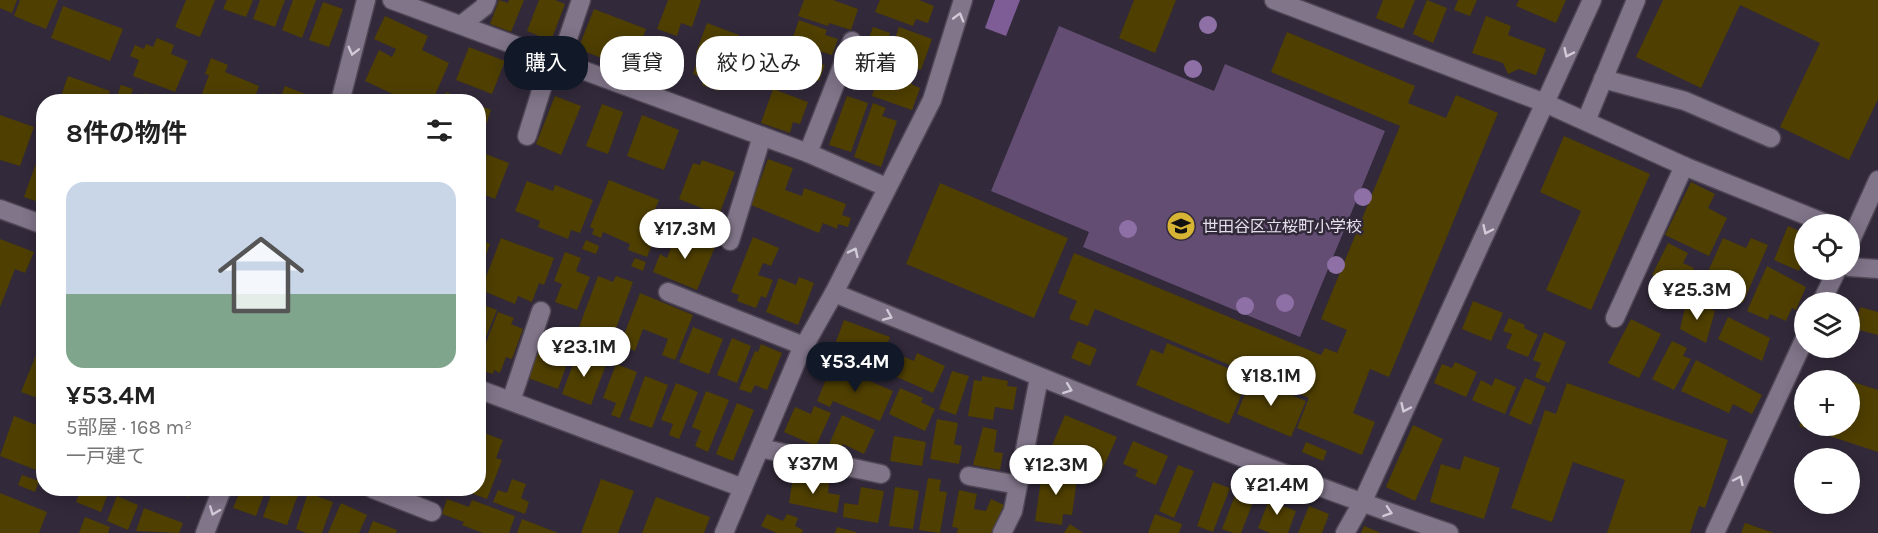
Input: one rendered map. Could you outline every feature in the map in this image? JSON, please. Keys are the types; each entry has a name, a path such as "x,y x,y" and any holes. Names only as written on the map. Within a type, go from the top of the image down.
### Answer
{"street":[{"path":"342,94 366,0"},
{"path":"392,0 504,41"},
{"path":"460,25 484,7 487,0"},
{"path":"566,36 581,0"},
{"path":"727,532 743,488 804,346 834,293 932,100 963,0"},
{"path":"1274,0 1545,103 1684,166 1803,214"},
{"path":"1345,533 1362,503 1592,0"},
{"path":"1586,121 1636,0"},
{"path":"588,72 808,153 886,187"},
{"path":"1604,79 1685,101 1770,138"},
{"path":"808,153 834,87"},
{"path":"527,136 545,90"},
{"path":"730,241 762,136"},
{"path":"1615,318 1684,166"},
{"path":"1860,217 1878,180"},
{"path":"0,209 36,222"},
{"path":"1860,268 1878,269"},
{"path":"668,292 804,346"},
{"path":"834,293 1040,378 1362,503 1449,533"},
{"path":"511,401 541,311"},
{"path":"1714,533 1796,358"},
{"path":"1002,533 1013,511 1040,378"},
{"path":"486,392 743,488"},
{"path":"760,448 881,474"},
{"path":"969,476 1018,485"},
{"path":"205,533 219,496"},
{"path":"391,496 432,512"}],"shaded area":[{"path":"995,0 1020,0 1006,36 985,28"},
{"path":"1059,26 1214,91 1225,64 1385,131 1300,337 1083,247 1089,232 991,191"}],"building":[{"path":"0,0 17,0 12,13 0,8"},
{"path":"20,0 58,0 46,29 14,16"},
{"path":"186,0 215,0 200,37 175,27"},
{"path":"227,0 253,0 246,17 223,9"},
{"path":"260,0 285,0 275,27 253,19"},
{"path":"293,0 316,0 302,38 282,30"},
{"path":"499,0 508,3 509,0 524,0 511,32 490,24"},
{"path":"539,0 555,0 565,4 553,36 539,36 527,31"},
{"path":"668,0 701,0 692,27 681,23 677,36 657,29"},
{"path":"804,0 833,0 858,9 851,30 829,23 828,26 798,16"},
{"path":"880,0 919,0 934,6 928,23 916,19 913,26 875,12"},
{"path":"1134,0 1176,0 1155,53 1119,38"},
{"path":"1383,0 1415,0 1403,29 1376,18"},
{"path":"1427,0 1447,8 1433,43 1413,34"},
{"path":"1458,0 1477,0 1470,16 1454,10"},
{"path":"1519,0 1566,0 1556,23 1516,6"},
{"path":"1663,0 1878,0 1878,99 1849,160 1780,127 1820,43 1740,5 1701,88 1636,57"},
{"path":"323,2 343,9 329,47 309,40"},
{"path":"63,6 123,29 110,61 51,38"},
{"path":"594,9 646,29 643,36 600,36 600,57 588,53 588,36 583,36"},
{"path":"385,16 428,36 422,50 449,63 435,94 393,94 365,81 379,50 392,57 396,49 374,39"},
{"path":"1486,16 1511,26 1508,35 1546,49 1536,75 1519,69 1508,74 1503,63 1472,53"},
{"path":"799,20 827,30 825,35 834,38 832,55 822,52 822,36 793,36"},
{"path":"707,23 739,35 739,36 702,36"},
{"path":"873,27 890,33 889,36 870,36"},
{"path":"899,27 932,39 921,70 918,69 918,36 896,36"},
{"path":"1287,32 1415,86 1408,103 1446,118 1456,95 1498,113 1389,377 1370,369 1353,413 1375,422 1362,455 1297,428 1309,398 1095,309 1088,326 1069,319 1077,301 1058,293 1074,253 1321,355 1325,348 1337,353 1347,330 1321,319 1400,126 1271,72"},
{"path":"157,38 174,45 171,54 188,61 175,92 133,76 139,60 130,56 135,45 144,49 146,44 153,47"},
{"path":"469,47 504,61 492,94 456,80"},
{"path":"211,58 228,65 225,72 259,86 256,94 202,94 209,75 205,74"},
{"path":"68,76 110,91 109,94 62,94"},
{"path":"121,85 133,89 131,94 118,94"},
{"path":"285,86 305,94 282,94"},
{"path":"918,87 920,88 912,110 872,96 874,90 918,90"},
{"path":"773,90 808,102 800,124 793,122 790,133 761,123"},
{"path":"555,96 581,106 561,155 536,144"},
{"path":"847,96 868,103 851,152 829,145"},
{"path":"873,103 886,108 882,116 897,121 881,167 854,157"},
{"path":"602,104 623,112 608,154 586,146"},
{"path":"486,108 491,110 486,124"},
{"path":"0,115 34,127 20,166 0,160"},
{"path":"642,115 679,130 664,170 627,156"},
{"path":"1564,136 1650,174 1591,310 1546,290 1581,211 1540,192"},
{"path":"486,154 509,163 495,199 486,195"},
{"path":"768,159 793,168 785,190 802,196 804,188 846,204 842,215 851,218 848,227 838,224 837,229 823,223 819,233 751,205"},
{"path":"702,160 735,172 719,215 679,199 693,163 700,165"},
{"path":"36,163 36,201 24,197"},
{"path":"609,180 659,200 651,218 661,222 647,257 628,250 630,244 603,232 601,238 592,234 594,229 590,227"},
{"path":"527,181 553,191 555,185 593,200 580,233 571,230 568,239 538,227 540,221 515,211"},
{"path":"1691,182 1715,194 1708,208 1727,218 1709,256 1665,235"},
{"path":"940,183 1068,238 1034,318 906,264"},
{"path":"675,224 684,228 682,233 715,247 697,290 653,272 660,254 667,258 675,237 671,235"},
{"path":"1788,226 1794,229 1794,269 1774,260"},
{"path":"753,237 779,248 771,266 763,263 758,275 773,280 766,298 761,296 756,308 737,301 739,295 731,292"},
{"path":"501,238 554,258 544,285 539,283 532,302 518,296 515,304 486,292 486,277"},
{"path":"1723,238 1746,248 1751,238 1768,245 1743,303 1702,285"},
{"path":"0,239 34,252 25,273 15,269 0,307"},
{"path":"586,240 599,246 596,254 582,249"},
{"path":"486,242 490,244 486,254"},
{"path":"1668,243 1688,253 1683,263 1694,268 1677,299 1665,292 1670,283 1652,275"},
{"path":"565,252 581,258 576,271 590,277 577,310 555,302 562,284 554,281"},
{"path":"635,258 646,262 643,271 631,266"},
{"path":"1767,266 1806,287 1804,292 1794,292 1794,309 1792,308 1786,321 1770,314 1768,320 1747,311"},
{"path":"598,276 613,282 616,276 633,282 612,339 579,327"},
{"path":"799,277 814,283 798,325 766,312 779,278 796,285"},
{"path":"640,293 693,315 675,360 662,355 668,339 643,329 635,351 620,345"},
{"path":"1687,300 1715,311 1706,343 1680,329"},
{"path":"1473,301 1503,313 1491,341 1462,329"},
{"path":"486,306 497,310 486,337"},
{"path":"1860,307 1878,312 1878,335 1860,330"},
{"path":"498,312 514,318 511,324 523,329 512,359 506,357 500,373 494,370 493,374 486,372 486,343"},
{"path":"1728,317 1770,338 1762,361 1718,339"},
{"path":"1509,318 1525,325 1524,328 1538,335 1528,357 1506,348 1512,334 1503,331"},
{"path":"1631,319 1661,334 1639,378 1608,363"},
{"path":"844,320 890,337 880,364 834,347"},
{"path":"693,327 723,339 709,374 679,362"},
{"path":"1544,332 1566,342 1549,383 1535,377 1541,363 1533,360"},
{"path":"545,334 574,345 558,389 528,378"},
{"path":"732,338 751,346 737,383 717,375"},
{"path":"1078,341 1097,349 1090,366 1071,358"},
{"path":"1672,341 1687,348 1683,356 1691,359 1674,390 1652,379"},
{"path":"1167,343 1249,377 1229,424 1136,385 1151,349 1163,354"},
{"path":"761,344 782,353 767,390 755,385 751,393 739,389 755,351 758,352"},
{"path":"578,351 607,362 591,405 562,394"},
{"path":"895,353 914,361 917,353 945,366 933,393 881,370 888,354 893,357"},
{"path":"36,355 36,398 21,392"},
{"path":"1696,360 1762,395 1752,414 1733,404 1729,413 1681,391"},
{"path":"1455,362 1477,372 1466,397 1434,383 1442,364 1452,368"},
{"path":"616,364 637,372 620,418 611,415 616,403 603,398"},
{"path":"832,365 893,391 880,421 833,401 830,407 817,401"},
{"path":"952,371 969,376 956,415 939,409"},
{"path":"645,376 668,385 652,428 629,420"},
{"path":"982,376 1008,381 1007,386 1017,387 1013,410 995,407 993,420 968,416 974,380 982,381"},
{"path":"1251,378 1306,401 1291,437 1237,414"},
{"path":"1495,378 1516,387 1505,414 1472,400 1481,380 1492,386"},
{"path":"1525,378 1546,387 1531,425 1509,415"},
{"path":"676,383 698,392 679,439 669,435 673,424 661,420"},
{"path":"1567,383 1728,440 1705,508 1699,506 1690,533 1607,533 1625,480 1573,462 1552,522 1511,508 1545,410 1556,414"},
{"path":"1860,384 1878,390 1878,452 1829,436 1860,436"},
{"path":"900,388 923,398 921,402 935,409 925,431 889,414"},
{"path":"706,391 729,400 708,452 695,446 701,431 692,427"},
{"path":"737,403 754,410 733,461 716,454"},
{"path":"814,406 831,413 816,446 784,432 795,407 811,414"},
{"path":"842,415 875,430 864,454 843,444 840,452 828,447"},
{"path":"1065,415 1117,437 1099,477 1048,455"},
{"path":"14,416 36,425 36,470 0,456"},
{"path":"937,419 958,423 954,444 962,446 959,464 930,459"},
{"path":"1413,425 1443,439 1415,501 1386,487"},
{"path":"983,427 997,430 994,452 1003,453 1000,470 973,465"},
{"path":"486,434 503,440 496,458 502,460 487,499 479,496 486,496"},
{"path":"894,436 926,442 922,466 890,461"},
{"path":"1133,441 1168,456 1156,485 1135,476 1138,470 1123,464"},
{"path":"1306,442 1327,451 1323,461 1302,452"},
{"path":"1464,456 1500,468 1484,519 1430,502 1441,464 1460,470"},
{"path":"1178,465 1194,471 1174,518 1159,511"},
{"path":"1049,468 1078,472 1072,515 1063,514 1062,525 1035,521 1042,473 1048,474"},
{"path":"22,475 36,480 35,492 18,485"},
{"path":"793,477 829,483 828,493 840,495 837,513 789,503"},
{"path":"928,478 941,480 939,491 947,492 940,533 919,530"},
{"path":"512,479 526,484 521,498 529,502 525,514 493,502 498,490 507,493"},
{"path":"601,479 634,491 618,533 581,533"},
{"path":"1213,482 1230,488 1213,532 1197,526"},
{"path":"1239,485 1257,492 1241,533 1233,533 1222,529"},
{"path":"861,487 884,491 878,523 843,517 844,503 858,505"},
{"path":"895,487 919,491 913,529 889,526"},
{"path":"959,490 977,494 974,509 986,511 991,499 1004,505 991,533 957,533 958,528 952,527"},
{"path":"1272,492 1283,496 1280,505 1296,511 1288,533 1270,533 1258,528"},
{"path":"0,493 47,512 39,533 0,533"},
{"path":"78,496 107,496 101,512 76,502"},
{"path":"117,496 138,505 128,530 107,521"},
{"path":"238,496 263,496 256,516 233,508"},
{"path":"270,496 297,496 287,525 263,517"},
{"path":"307,496 316,496 333,502 322,533 306,533 296,529"},
{"path":"656,497 710,517 704,533 642,533"},
{"path":"447,499 469,507 472,500 515,516 509,533 483,533 462,525 464,522 442,514"},
{"path":"341,503 367,515 359,533 328,533"},
{"path":"1309,506 1329,514 1322,533 1298,533"},
{"path":"144,508 183,523 179,533 136,531"},
{"path":"767,514 783,521 787,514 798,518 795,526 803,530 802,533 777,533 761,526"},
{"path":"1155,514 1182,524 1179,533 1148,533"},
{"path":"85,517 110,527 108,533 79,533"},
{"path":"522,519 558,533 517,533"},
{"path":"373,521 397,530 396,533 368,533"},
{"path":"1745,523 1774,533 1741,533"},
{"path":"1070,524 1083,533 1064,533"},
{"path":"1364,526 1381,533 1361,533"},
{"path":"837,527 856,532 856,533 835,533"}],"place":[{"name":"世田谷区立桜町小学校","path":"1181,226"}]}
